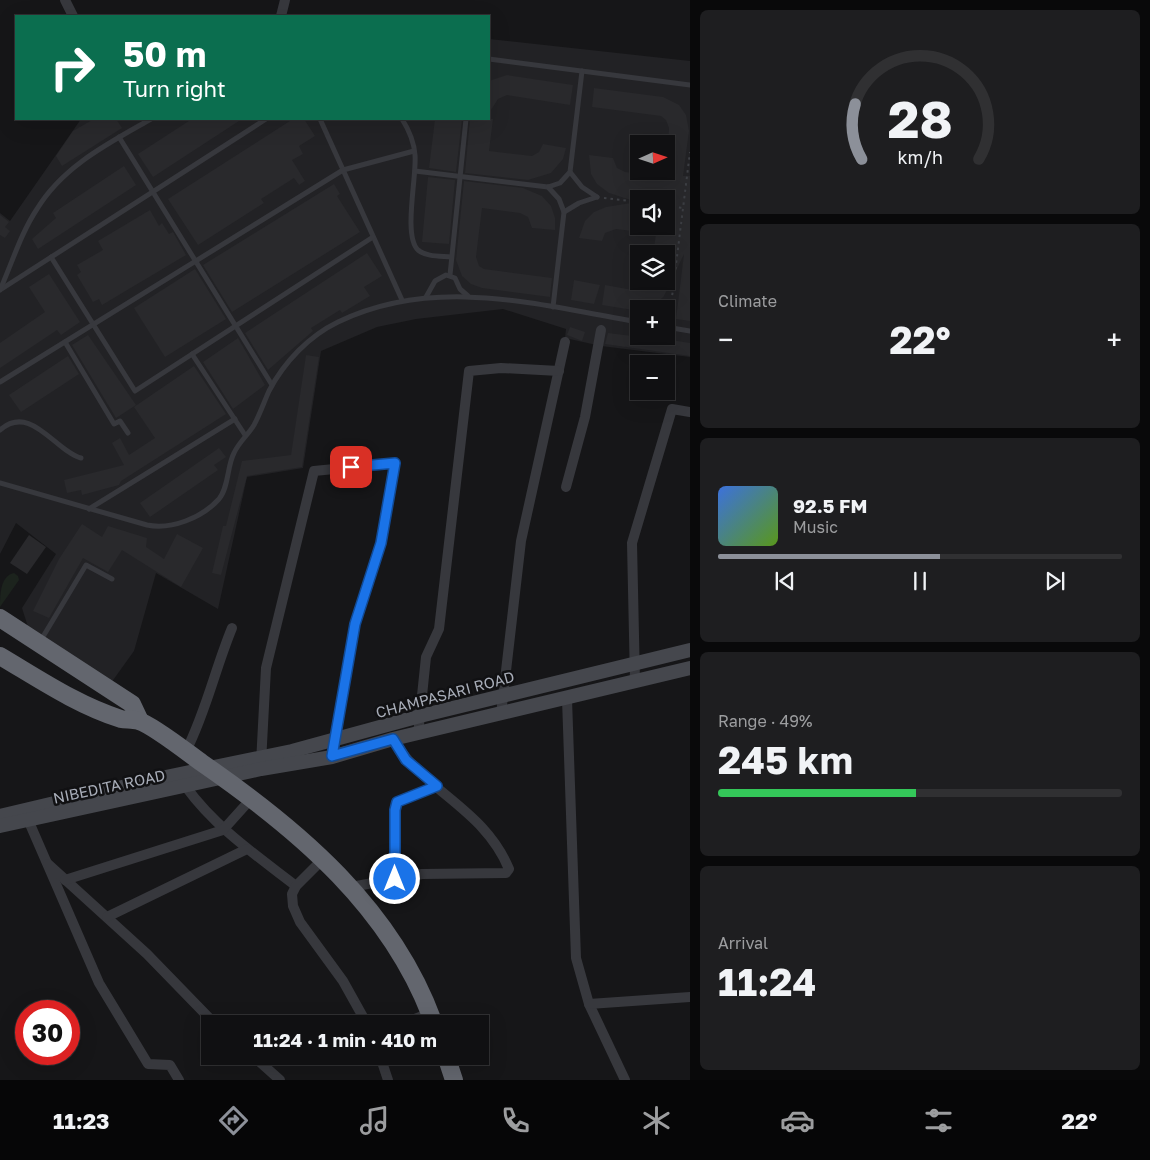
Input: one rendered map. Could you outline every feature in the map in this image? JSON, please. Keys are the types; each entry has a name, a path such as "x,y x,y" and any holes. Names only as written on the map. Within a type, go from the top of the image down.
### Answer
{"highway":[{"path":"0,618 132,704 140,721"},
{"path":"0,656 77,701 122,719 140,721 225,778 324,858 352,887 384,928 411,971 431,1015"},
{"path":"449,1065 454,1080"}],"main road":[{"name":"CHAMPASARI ROAD","path":"225,778 262,763 420,716 690,650"},
{"name":"CHAMPASARI ROAD","path":"209,768 332,756 393,739 567,699 690,668"},
{"name":"NIBEDITA ROAD","path":"0,826 26,815 209,768"},
{"name":"NIBEDITA ROAD","path":"0,816 26,815 186,787 225,778"}],"street":[{"path":"65,0 72,15"},
{"path":"281,15 285,0"},
{"path":"566,487 585,416 601,330"},
{"path":"501,714 521,541 565,342"},
{"path":"418,734 426,658 439,629 469,371 501,368 559,371"},
{"path":"635,682 632,543 672,409 690,412"},
{"path":"262,763 266,668 314,471 395,463 381,543 355,624 332,756"},
{"path":"186,752 199,726 221,655 232,628"},
{"path":"567,699 576,958 589,1004 625,1080"},
{"path":"352,887 428,874 506,873 509,869 484,827 406,760 393,739"},
{"path":"395,879 395,810 397,802 437,786"},
{"path":"186,787 204,811 223,830 296,886"},
{"path":"65,880 223,830 250,800"},
{"path":"26,815 99,983 148,1064 171,1066 179,1080"},
{"path":"107,917 247,849"},
{"path":"324,858 296,886 292,900 295,913 343,981 362,1015"},
{"path":"45,862 147,954 206,1015"},
{"path":"589,1004 690,997"},
{"path":"262,1065 280,1080"},
{"path":"383,1065 388,1080"}],"lane":[{"path":"490,59 690,85"},
{"path":"415,171 548,188 560,183 570,172 582,70"},
{"path":"0,290 30,220 47,194 62,177 85,159 149,120"},
{"path":"0,290 264,120"},
{"path":"320,120 402,300"},
{"path":"402,120 411,137 414,151 415,171 411,225 414,246 425,254 452,257"},
{"path":"466,120 450,275 469,296"},
{"path":"119,138 272,385"},
{"path":"0,382 343,170 414,151"},
{"path":"570,172 582,187 597,197"},
{"path":"548,188 559,198 564,212 553,307"},
{"path":"564,212 580,203 597,197"},
{"path":"51,257 135,391 374,237"},
{"path":"426,297 439,277 450,275"},
{"path":"0,483 158,527 181,523 220,498 234,453 254,426 272,385 306,344 327,328 381,306 402,300 426,297 469,296 500,298 630,320"},
{"path":"675,328 690,330"},
{"path":"65,342 114,424 120,421 128,434"},
{"path":"192,354 245,436"},
{"path":"89,509 234,419"},
{"path":"0,430 14,423 35,426 46,432 66,452 81,458"},
{"path":"38,643 86,565 112,579"}],"path":[{"path":"671,300 690,152"},
{"path":"597,197 630,201"},
{"path":"675,207 683,208"}],"shaded area":[{"path":"490,39 690,61 690,357 601,346 565,338 566,329 503,309 416,319 377,327 321,351 303,468 247,477 218,609 156,573 134,651 111,683 28,627 22,608 56,554 16,523 0,554 0,213 10,221 80,120 490,120"},
{"path":"14,573 18,576 19,580 0,607 3,582 9,575"}],"building":[{"path":"507,75 573,85 570,105 507,95 498,99 490,111 490,81"},
{"path":"594,88 663,97 679,105 686,115 689,131 683,176 690,176 690,321 676,319 684,254 675,273 675,245 654,245 656,235 675,235 675,190 630,190 630,200 609,193 597,184 591,174 589,155 613,158 617,168 630,173 630,180 675,180 675,135 669,135 669,128 666,120 661,116 592,107"},
{"path":"493,119 489,151 532,156 539,152 543,144 566,148 563,159 551,173 528,180 465,173 470,120"},
{"path":"92,120 117,120 122,128 62,166 56,156 73,131"},
{"path":"190,120 240,120 153,177 138,154"},
{"path":"291,120 305,120 315,136 299,146 303,154 292,160 305,181 299,185 294,178 261,199 264,203 198,245 168,199"},
{"path":"435,120 462,120 456,172 429,168"},
{"path":"124,166 136,185 38,249 32,239 56,218 53,213"},
{"path":"428,177 455,180 449,244 422,242"},
{"path":"464,181 523,188 542,196 551,206 555,218 555,230 532,228 528,217 520,213 482,208 476,257 479,266 484,269 552,278 550,297 482,288 471,284 462,276 456,260"},
{"path":"334,184 340,194 337,196 360,232 232,312 203,265"},
{"path":"630,203 630,231 616,229 605,233 602,241 579,238 585,221 594,212 606,207"},
{"path":"150,210 159,226 162,223 169,234 173,232 186,255 102,305 99,299 93,302 77,275 81,272 77,265 103,250 98,241"},
{"path":"0,215 9,222 5,227 10,231 5,238 0,235"},
{"path":"367,253 382,276 364,287 370,296 342,313 340,310 311,328 313,331 268,370 245,333"},
{"path":"195,269 226,319 165,357 134,308"},
{"path":"49,274 80,322 61,335 57,330 0,368 0,343 45,312 29,287"},
{"path":"574,280 600,285 594,304 571,300"},
{"path":"605,285 638,291 667,290 660,300 630,300 630,310 602,305"},
{"path":"570,327 585,332 582,341 567,335"},
{"path":"608,333 630,336 630,345 675,345 675,341 690,343 690,356 605,344"},
{"path":"88,335 136,405 116,418 72,345"},
{"path":"238,338 265,385 233,409 203,362"},
{"path":"306,355 319,357 302,467 247,476 221,575 212,573 223,526 226,526 242,461 291,455"},
{"path":"68,356 79,374 21,412 9,395"},
{"path":"194,366 226,414 121,481 119,485 82,495 81,490 67,493 64,480 124,465 112,443 120,438 129,455 155,438 134,407"},
{"path":"219,448 226,457 214,465 218,470 150,517 140,503"},
{"path":"82,524 102,537 108,526 147,538 146,547 164,559 177,534 203,548 181,587 122,550 108,572 83,558 49,618 33,611 59,559"},
{"path":"29,535 46,547 27,574 10,563"}],"route":[{"path":"351,467 395,463 381,543 355,624 332,756 393,739 406,760 437,786 397,802 395,810 395,879"}]}
